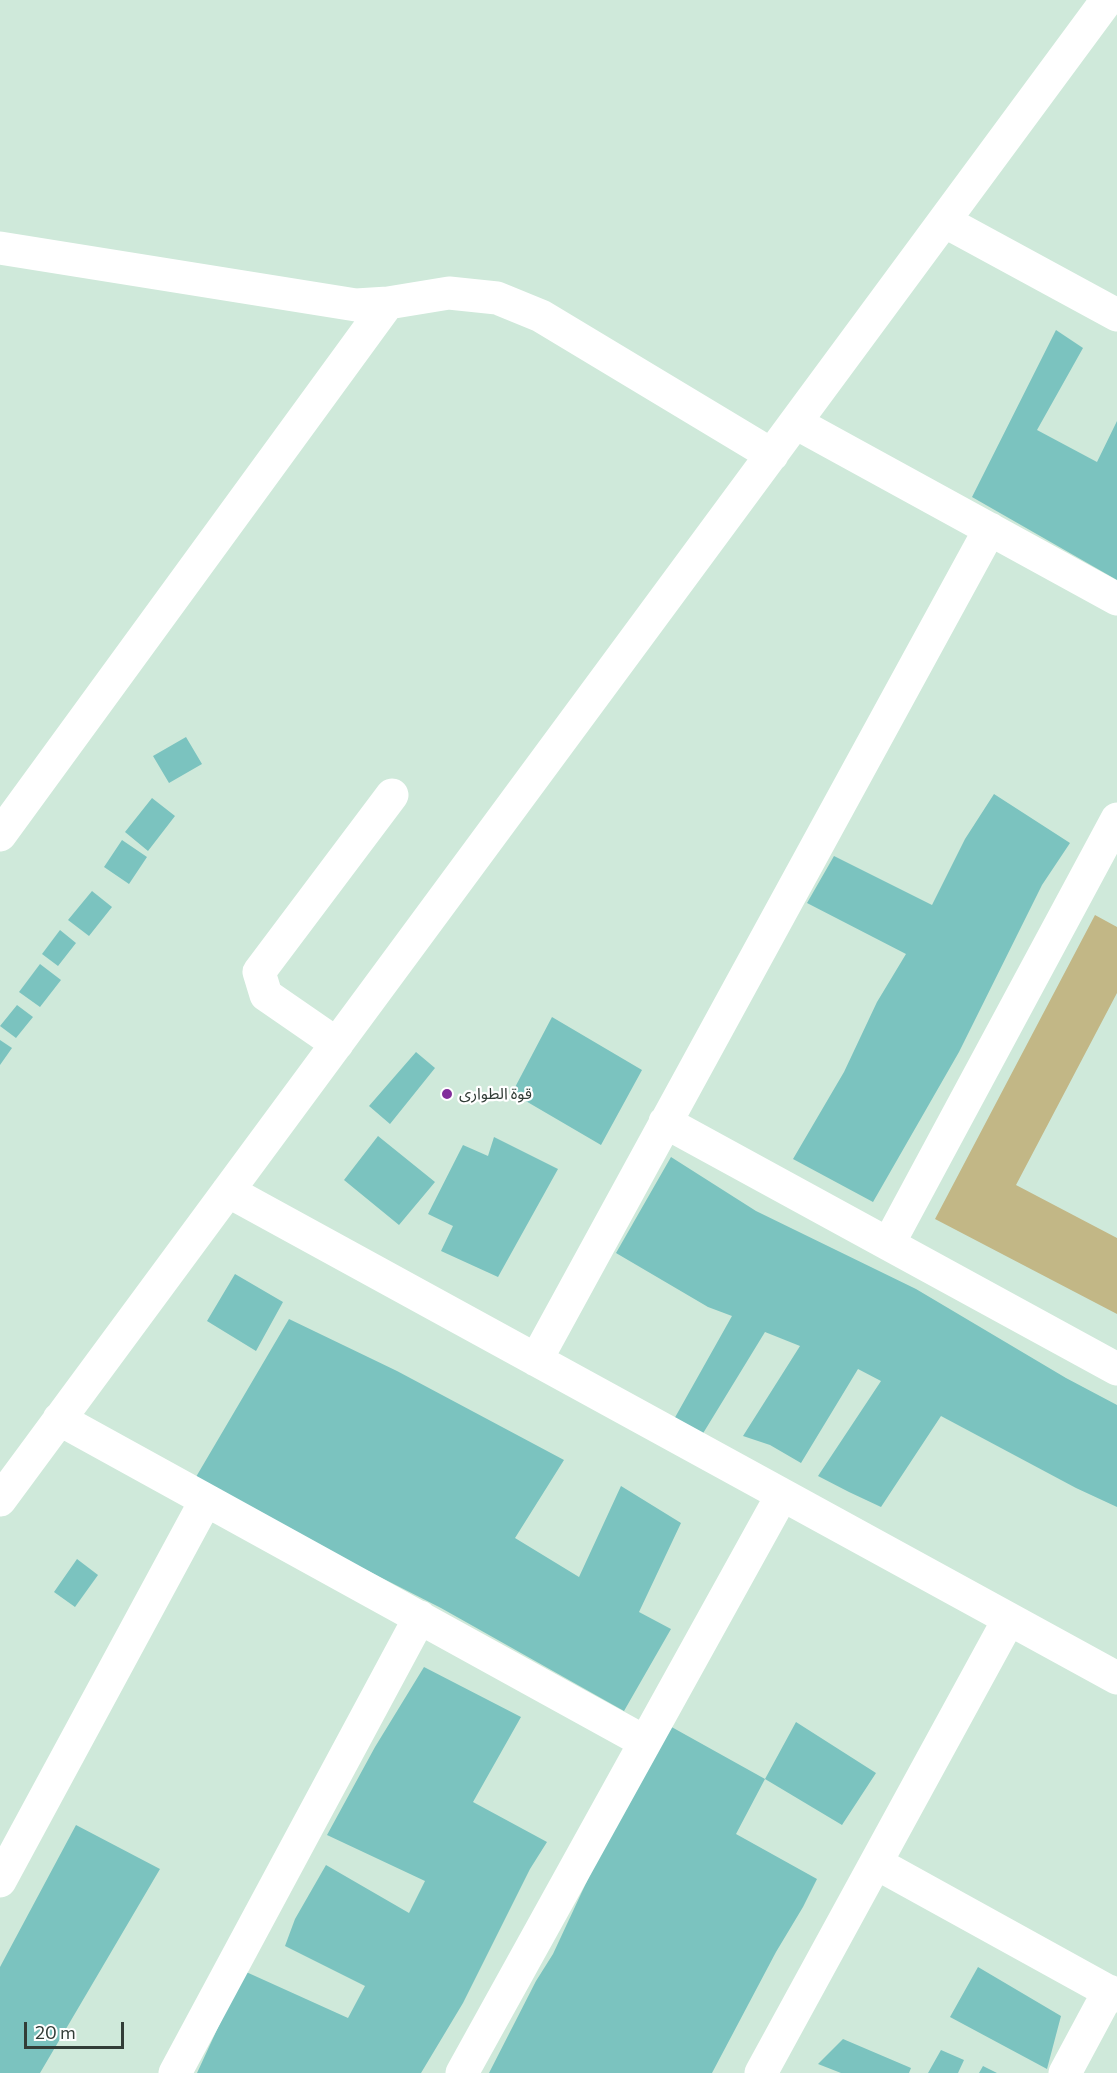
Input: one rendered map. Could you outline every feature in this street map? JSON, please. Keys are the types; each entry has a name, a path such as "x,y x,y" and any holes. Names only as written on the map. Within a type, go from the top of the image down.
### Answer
{"street":[{"path":"0,1500 944,221 1108,11"},
{"path":"944,221 1117,315"},
{"path":"0,248 356,305 388,303 449,293 474,294 520,306 541,316 772,455"},
{"path":"0,835 388,303"},
{"path":"795,423 1117,599"},
{"path":"536,1360 990,529"},
{"path":"337,1044 266,995 260,972 392,795"},
{"path":"889,1243 1105,870 1117,819"},
{"path":"665,1122 1117,1369"},
{"path":"228,1191 1117,1678"},
{"path":"59,1419 645,1742"},
{"path":"462,2073 782,1495"},
{"path":"0,1881 206,1500"},
{"path":"175,2073 420,1617"},
{"path":"761,2073 1009,1618"},
{"path":"876,1863 1113,1993 1065,2073"}],"shaded area":[{"path":"1095,915 1117,927 1117,993 1016,1185 1117,1238 1117,1314 935,1219"}],"building":[{"path":"1056,330 1083,348 1037,430 1097,462 1117,421 1117,580 972,497"},
{"path":"186,737 202,764 169,783 153,756"},
{"path":"994,794 1070,843 1042,885 959,1052 873,1202 793,1159 844,1072 877,1002 906,954 807,903 834,856 932,905 965,839"},
{"path":"152,798 175,816 148,851 125,832"},
{"path":"122,840 147,857 129,884 104,867"},
{"path":"92,891 112,907 89,936 68,920"},
{"path":"60,930 76,943 58,966 42,954"},
{"path":"40,964 61,980 40,1007 19,992"},
{"path":"17,1005 33,1017 16,1038 0,1026"},
{"path":"552,1017 642,1070 601,1145 512,1093"},
{"path":"0,1040 12,1048 0,1065"},
{"path":"416,1052 435,1068 390,1124 369,1106"},
{"path":"378,1136 435,1182 399,1225 344,1180"},
{"path":"494,1137 558,1169 498,1277 441,1251 453,1226 428,1214 463,1145 488,1156"},
{"path":"671,1157 756,1211 916,1289 1066,1378 1117,1405 1117,1507 1076,1488 941,1416 881,1507 849,1492 818,1476 881,1381 858,1369 801,1463 770,1445 743,1436 800,1346 765,1332 702,1435 673,1421 732,1316 708,1307 616,1253"},
{"path":"235,1274 283,1302 256,1351 207,1321"},
{"path":"289,1319 397,1371 564,1460 515,1538 579,1577 621,1486 681,1523 639,1612 671,1629 624,1711 441,1608 193,1482"},
{"path":"77,1559 98,1575 75,1607 54,1592"},
{"path":"424,1667 521,1717 473,1802 547,1842 530,1869 463,2003 421,2073 197,2073 244,1971 348,2018 365,1986 285,1946 295,1919 326,1865 409,1913 425,1881 327,1835 375,1747"},
{"path":"796,1722 876,1773 842,1825 765,1779"},
{"path":"668,1725 765,1779 736,1834 817,1879 803,1907 776,1952 712,2073 489,2073 536,1981 553,1954 594,1866"},
{"path":"76,1825 160,1869 40,2073 0,2073 0,1967"},
{"path":"978,1967 1061,2016 1047,2069 950,2017"},
{"path":"843,2039 911,2068 909,2073 841,2073 818,2064"},
{"path":"941,2050 964,2060 958,2073 928,2073"},
{"path":"983,2066 997,2073 979,2073"}],"place":[{"name":"قوة الطواری","path":"447,1094"}]}
